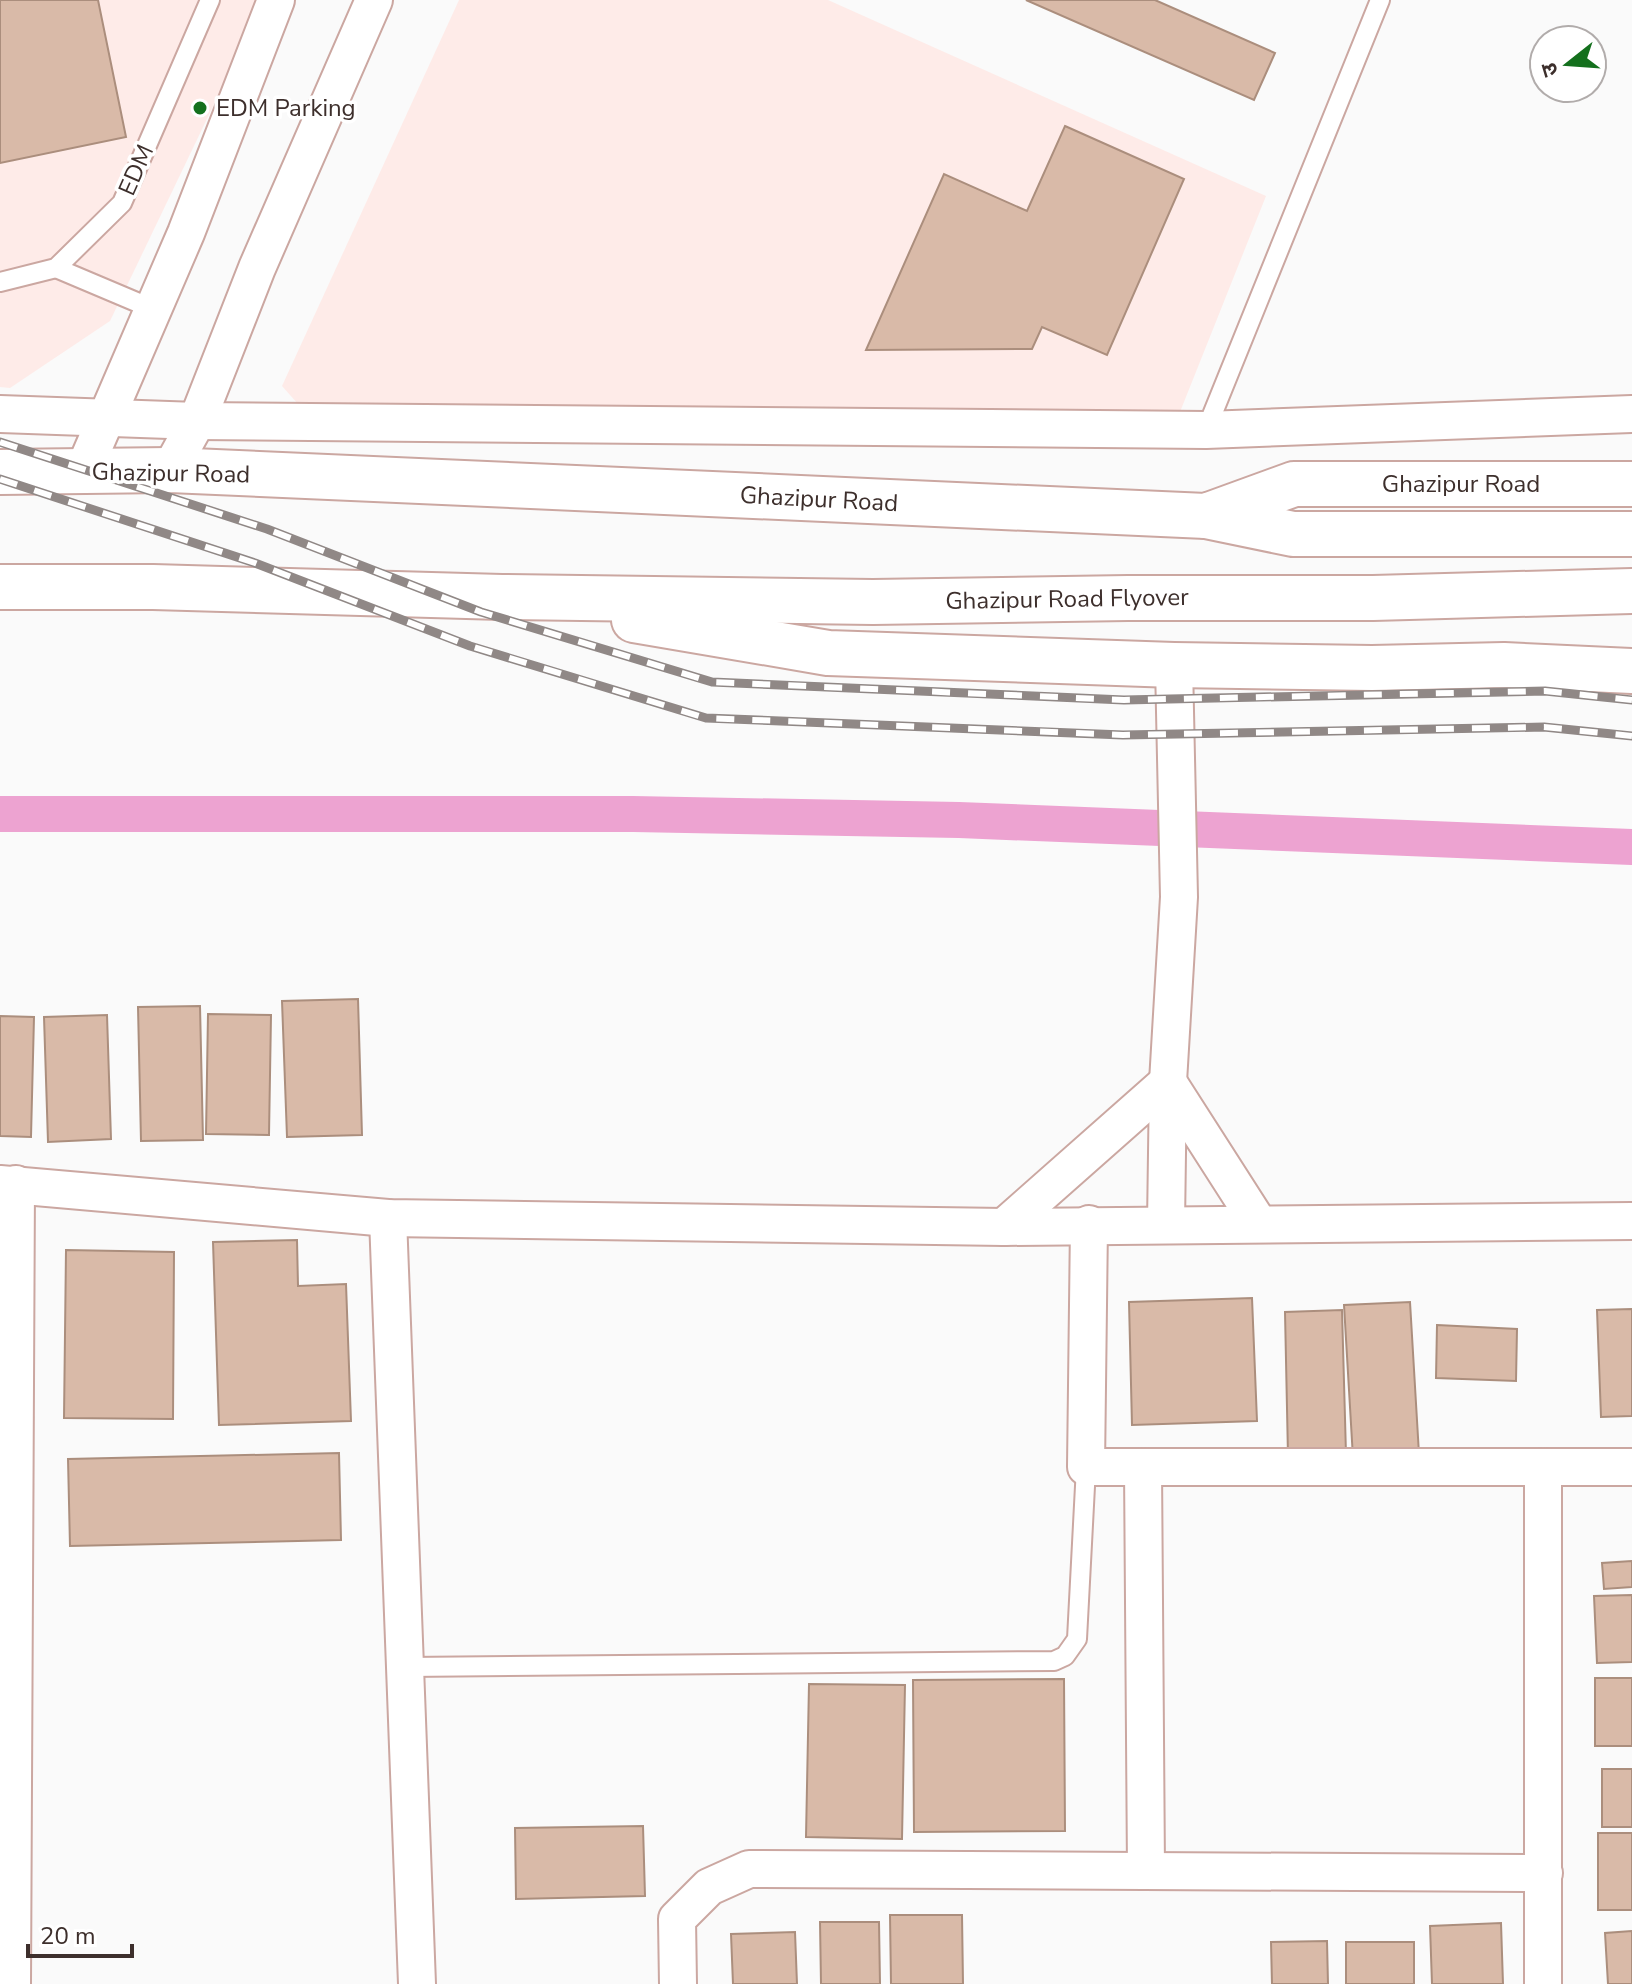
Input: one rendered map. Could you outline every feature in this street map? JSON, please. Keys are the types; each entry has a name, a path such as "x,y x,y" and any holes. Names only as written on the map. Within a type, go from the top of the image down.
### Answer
{"main road":[{"name":"Ghazipur Road","path":"0,472 170,470 1206,516 1294,484 1632,484"},
{"path":"1206,516 1293,534 1632,534"},
{"path":"0,587 153,587 502,597 828,653 1174,665 1372,668 1504,665 1632,671"},
{"name":"Ghazipur Road Flyover","path":"502,597 873,602 1373,598 1632,591"}],"street":[{"path":"83,472 186,233 276,0"},
{"path":"170,470 197,421 257,268 374,0"},
{"path":"0,414 197,421 1206,430 1632,414"},
{"path":"1166,1224 1168,1082 1179,897 1174,665"},
{"path":"1168,1082 1259,1224"},
{"path":"1004,1227 1168,1082"},
{"path":"12,1984 6,1895 8,1184 388,1218 1004,1227 1632,1221"},
{"path":"388,1218 417,1984"},
{"path":"1089,1224 1086,1467 1632,1467"},
{"path":"1143,1467 1146,1871"},
{"path":"1543,1467 1543,1984"},
{"path":"678,1984 677,1919 709,1887 749,1869 1544,1873"}],"lane":[{"name":"EDM","path":"56,268 122,203 210,0"},
{"path":"1206,430 1380,0"},
{"path":"0,282 56,268 153,309"},
{"path":"407,1667 1054,1661 1065,1656 1077,1639 1086,1467"}],"shaded area":[{"path":"0,0 264,0 110,321 10,388 0,387"},
{"path":"459,0 828,0 1266,196 1178,417 306,413 282,386"}],"building":[{"path":"0,0 98,0 126,137 0,163"},
{"path":"1026,0 1155,0 1275,53 1254,100"},
{"path":"1065,126 1184,179 1107,355 1042,327 1032,349 866,350 944,174 1027,211"},
{"path":"358,999 362,1135 287,1137 282,1001"},
{"path":"200,1006 203,1140 141,1141 138,1007"},
{"path":"208,1014 271,1015 269,1135 206,1134"},
{"path":"107,1015 111,1139 48,1142 44,1017"},
{"path":"0,1016 34,1017 31,1137 0,1136"},
{"path":"297,1240 298,1286 346,1284 351,1421 219,1425 213,1242"},
{"path":"66,1250 174,1252 173,1419 64,1418"},
{"path":"1252,1298 1257,1421 1132,1425 1129,1302"},
{"path":"1410,1302 1419,1454 1353,1458 1344,1305"},
{"path":"1632,1309 1632,1416 1601,1417 1597,1310"},
{"path":"1342,1310 1346,1454 1288,1456 1285,1312"},
{"path":"1437,1325 1517,1329 1516,1381 1436,1378"},
{"path":"339,1453 341,1540 70,1546 68,1459"},
{"path":"1632,1561 1632,1587 1604,1589 1602,1563"},
{"path":"1632,1595 1632,1662 1597,1663 1594,1596"},
{"path":"1595,1678 1632,1678 1632,1746 1595,1746"},
{"path":"1064,1679 1065,1831 914,1832 913,1680"},
{"path":"809,1684 905,1685 902,1839 806,1837"},
{"path":"1602,1769 1632,1769 1632,1827 1602,1827"},
{"path":"643,1826 645,1896 516,1899 515,1828"},
{"path":"1598,1833 1632,1833 1632,1910 1598,1910"},
{"path":"890,1915 962,1915 963,1984 891,1984"},
{"path":"820,1922 879,1922 880,1984 821,1984"},
{"path":"1501,1923 1503,1984 1432,1984 1430,1926"},
{"path":"1632,1931 1632,1984 1608,1984 1605,1933"},
{"path":"795,1932 797,1984 733,1984 731,1934"},
{"path":"1327,1941 1328,1984 1272,1984 1271,1942"},
{"path":"1346,1942 1414,1942 1414,1984 1346,1984"}],"waterway":[{"path":"0,814 633,814 959,820 1632,847"}],"railway":[{"path":"0,442 267,529 481,612 712,682 1124,700 1545,691 1632,700"},
{"path":"0,479 255,563 470,646 706,718 1123,735 1544,727 1632,736"}],"place":[{"name":"EDM Parking","path":"200,108"}]}
